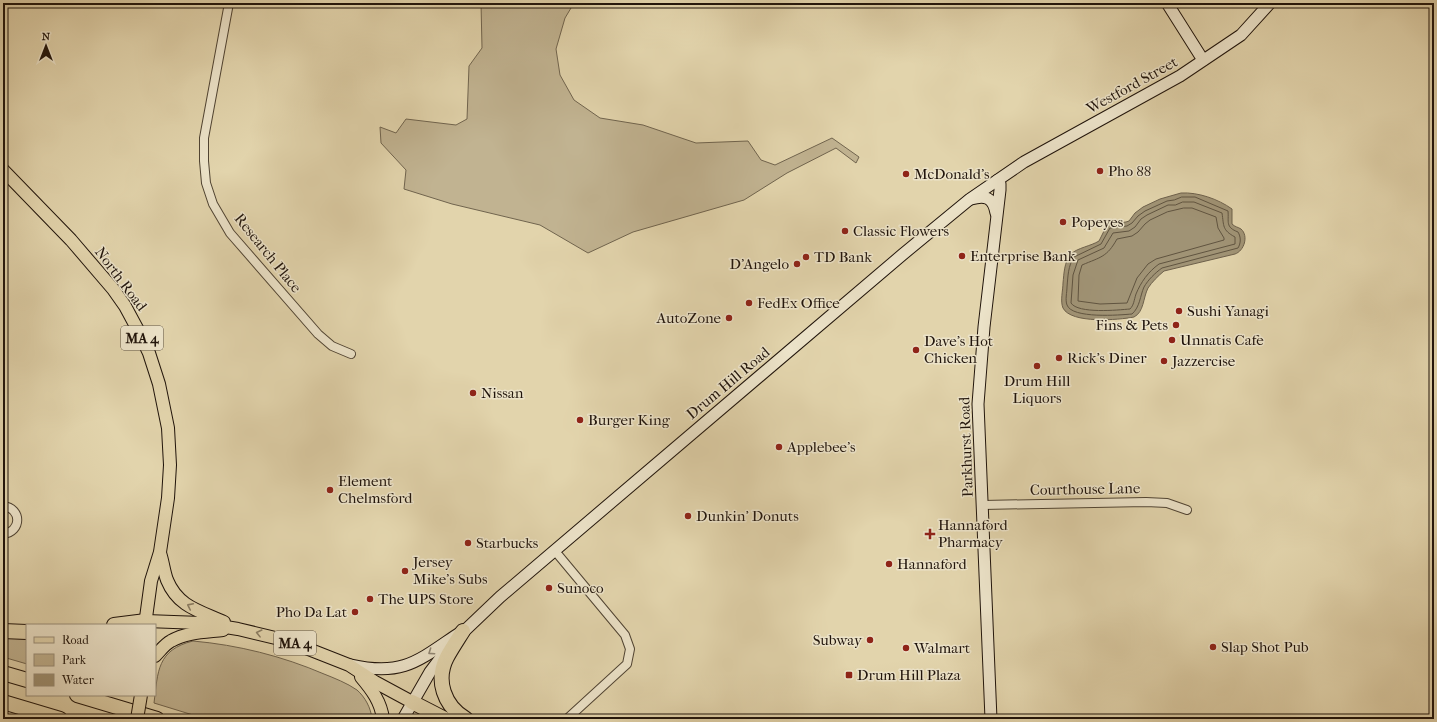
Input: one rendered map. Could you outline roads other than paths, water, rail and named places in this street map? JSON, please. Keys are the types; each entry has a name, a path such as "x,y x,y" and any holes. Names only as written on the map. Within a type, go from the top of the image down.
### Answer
{"highway":[{"path":"130,624 145,623"},
{"path":"3,631 26,632"},
{"path":"463,631 447,658 443,669 442,681 445,697 449,704 454,711 466,719"},
{"path":"3,672 26,680"},
{"path":"80,696 157,719"},
{"path":"3,702 60,719"},
{"path":"412,702 445,719"}],"main road":[{"path":"1167,3 1203,60"},
{"name":"Westford Street","path":"998,180 1029,160 1180,76 1241,35 1270,3"},
{"name":"North Road","path":"3,170 70,240 113,289 125,306 149,353 159,384 168,428 170,466 168,498 160,552 151,581 145,623"},
{"name":"Drum Hill Road","path":"349,665 382,669 404,666 418,661 463,631 902,255 970,199 998,180"},
{"name":"Parkhurst Road","path":"991,719 979,424 979,380 997,223 1000,190 998,180"},
{"name":"Parkhurst Road","path":"970,199 982,197 991,200 995,206 997,223"},
{"name":"North Road","path":"160,552 168,581 177,597 184,604 238,628"},
{"path":"145,623 201,623 238,628"},
{"path":"156,655 170,641 179,637 238,628"},
{"name":"MA 4","path":"238,628 288,641 349,665 371,689 379,702 383,719"},
{"name":"Drum Hill Road","path":"403,719 444,652 463,631"},
{"path":"349,665 375,682 412,702"},
{"path":"137,719 141,696"}],"street":[{"name":"Research Place","path":"229,3 204,138 206,183 213,204 230,233 318,334 332,346 351,354"},
{"name":"Courthouse Lane","path":"983,505 1146,502 1167,503 1187,510"},
{"path":"3,506 12,509 16,514 17,520 13,530 8,534 3,534"},
{"path":"556,551 625,635 630,649 627,664 568,718 569,719"}],"water":[{"path":"1181,193 1208,197 1221,202 1232,209 1232,224 1241,229 1245,235 1241,250 1235,254 1164,271 1148,288 1142,308 1134,317 1096,320 1075,317 1068,313 1063,308 1062,299 1065,268 1071,254 1099,241 1109,224 1129,221 1135,213 1143,207 1160,199"}],"place":[{"name":"Pho 88","path":"1100,171"},
{"name":"McDonald's","path":"906,174"},
{"name":"Popeyes","path":"1063,222"},
{"name":"Classic Flowers","path":"845,231"},
{"name":"Enterprise Bank","path":"962,256"},
{"name":"TD Bank","path":"806,257"},
{"name":"D'Angelo","path":"797,264"},
{"name":"FedEx Office","path":"749,303"},
{"name":"Sushi Yanagi","path":"1179,311"},
{"name":"AutoZone","path":"729,318"},
{"name":"Fins & Pets","path":"1176,325"},
{"name":"Unnatis Cafe","path":"1172,340"},
{"name":"Dave's Hot Chicken","path":"916,350"},
{"name":"Rick's Diner","path":"1059,358"},
{"name":"Jazzercise","path":"1164,361"},
{"name":"Drum Hill Liquors","path":"1037,366"},
{"name":"Nissan","path":"473,393"},
{"name":"Burger King","path":"580,420"},
{"name":"Applebee's","path":"779,447"},
{"name":"Element Chelmsford","path":"330,490"},
{"name":"Dunkin' Donuts","path":"688,516"},
{"name":"Hannaford Pharmacy","path":"930,534"},
{"name":"Starbucks","path":"468,543"},
{"name":"Hannaford","path":"889,564"},
{"name":"Jersey Mike's Subs","path":"405,571"},
{"name":"Sunoco","path":"549,588"},
{"name":"The UPS Store","path":"370,599"},
{"name":"Pho Da Lat","path":"355,612"},
{"name":"Subway","path":"870,640"},
{"name":"Slap Shot Pub","path":"1213,647"},
{"name":"Walmart","path":"906,648"},
{"name":"Drum Hill Plaza","path":"849,675"}]}
